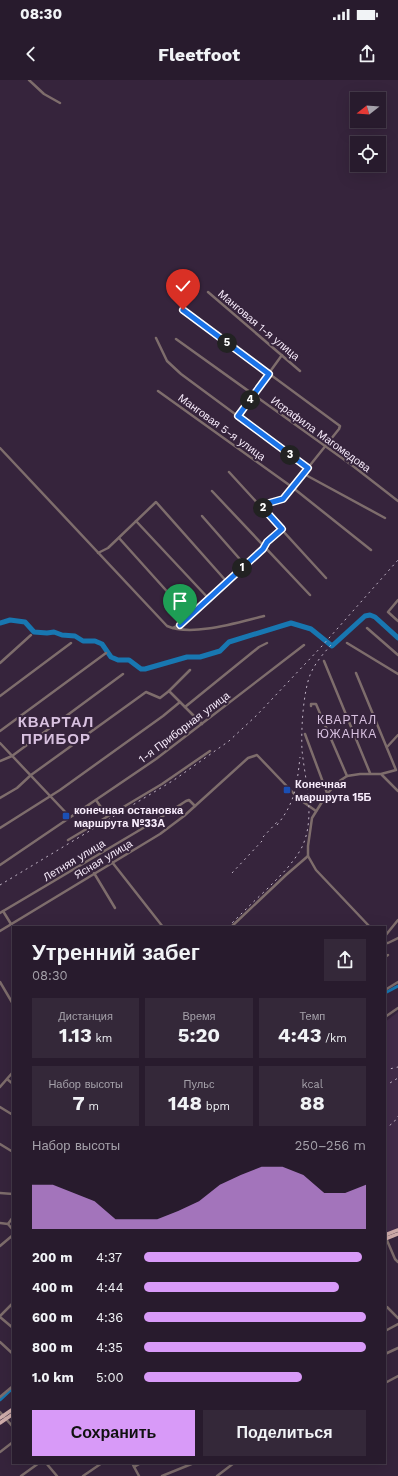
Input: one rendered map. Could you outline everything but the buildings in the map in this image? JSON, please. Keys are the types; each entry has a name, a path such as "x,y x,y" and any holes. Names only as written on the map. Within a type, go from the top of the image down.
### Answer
{"main road":[{"path":"386,1236 398,1230"},
{"path":"386,1237 398,1234"},
{"path":"0,1423 12,1410"}],"street":[{"path":"29,80 44,94 60,103"},
{"name":"Манговая 1-я улица","path":"208,292 300,370"},
{"path":"183,310 340,426 339,430 326,447 283,499 269,503 263,508"},
{"path":"156,338 167,361 181,374 308,468"},
{"name":"Исрафила Магомедова","path":"176,339 398,501"},
{"path":"238,416 282,355"},
{"name":"Манговая 5-я улица","path":"158,391 293,487 371,550"},
{"path":"0,448 167,626 186,630 208,628 264,616"},
{"path":"229,472 326,578"},
{"path":"304,474 385,518"},
{"path":"212,491 310,595"},
{"path":"98,553 108,548 156,502 227,582"},
{"path":"202,516 245,565"},
{"path":"136,521 209,599"},
{"path":"173,628 180,625 190,617 265,547 267,542 282,529"},
{"path":"119,538 190,617"},
{"path":"398,600 388,612 398,621"},
{"path":"367,628 398,655"},
{"path":"0,663 31,635"},
{"path":"0,696 71,643"},
{"path":"185,707 259,647 267,643"},
{"path":"347,643 398,674"},
{"name":"1-я Приборная улица","path":"0,865 141,770 304,645"},
{"path":"0,731 106,653"},
{"path":"324,661 370,773"},
{"path":"0,798 17,788 31,775 146,692 160,698 190,670"},
{"path":"356,673 396,770 381,774 370,773 347,776 338,782 327,794 312,818 308,856 316,870 369,926"},
{"path":"0,761 12,756 123,674"},
{"path":"169,691 202,724"},
{"path":"0,828 50,796 164,716 180,702"},
{"path":"311,706 311,704 316,704 347,776"},
{"path":"305,734 327,794"},
{"path":"387,747 398,735"},
{"path":"0,743 70,817"},
{"path":"68,840 162,784 210,751"},
{"name":"Ясная улица","path":"0,931 160,834 195,806 248,758 256,755 299,799 316,811"},
{"path":"381,774 398,791"},
{"path":"96,800 107,816"},
{"name":"Летняя улица","path":"0,913 186,801 191,801 195,806"},
{"path":"232,926 308,856"},
{"path":"112,862 162,926"},
{"path":"94,873 115,908"},
{"path":"3,911 11,924"},
{"path":"386,935 398,920"},
{"path":"386,943 398,938"},
{"path":"0,982 12,1002"},
{"path":"386,989 398,982"},
{"path":"386,1016 398,1008"},
{"path":"0,1086 12,1073"},
{"path":"6,1079 12,1083"},
{"path":"0,1107 12,1114"},
{"path":"0,1144 12,1151"},
{"path":"0,1193 12,1194"},
{"path":"8,1224 12,1218"},
{"path":"0,1224 8,1224"},
{"path":"8,1224 12,1229"},
{"path":"0,1246 12,1236"},
{"path":"386,1239 395,1259 398,1262"},
{"path":"12,1304 0,1316 12,1327"},
{"path":"386,1306 398,1318"},
{"path":"386,1330 398,1324"},
{"path":"0,1342 12,1353"},
{"path":"386,1354 398,1348"},
{"path":"386,1382 398,1376"},
{"path":"0,1397 12,1387"},
{"path":"0,1412 3,1418 12,1426"},
{"path":"0,1452 12,1443"},
{"path":"21,1476 38,1464"},
{"path":"47,1464 57,1476"},
{"path":"82,1476 100,1464"},
{"path":"139,1464 134,1466 139,1476"},
{"path":"162,1476 192,1464"},
{"path":"217,1476 233,1464"}],"shaded area":[{"path":"398,1012 398,1229 386,1234 386,1021"}],"waterway":[{"path":"0,623 10,620 25,622 34,632 54,632 62,635 75,636 83,641 95,641 102,644 111,657 118,660 129,660 141,669 187,657 200,657 220,651 229,642 291,623 311,629 332,646 365,616 370,615 375,617 398,638"},
{"path":"386,992 398,986"},
{"path":"0,1400 12,1389"}],"railway":[{"path":"0,885 174,780 229,741 257,715 322,646 398,560"},
{"path":"229,926 285,870 302,847 306,835 309,811 302,750 304,702 310,675 319,659 331,645"},
{"path":"277,825 288,809 294,793 300,757"},
{"path":"263,837 279,820"},
{"path":"232,873 262,841"},
{"path":"386,1070 398,1067"},
{"path":"386,1085 398,1078"},
{"path":"386,1128 394,1122 398,1116"}],"place":[{"name":"Конечная маршрута 15Б","path":"287,790"},
{"name":"конечная остановка маршрута №33А","path":"66,816"}],"district":[{"name":"КВАРТАЛ ЮЖАНКА","path":"347,727"},
{"name":"КВАРТАЛ ПРИБОР","path":"56,730"}],"route":[{"path":"180,625 263,549 267,542 282,529 263,508 269,503 283,499 308,468 238,416 269,374 183,310"}]}
